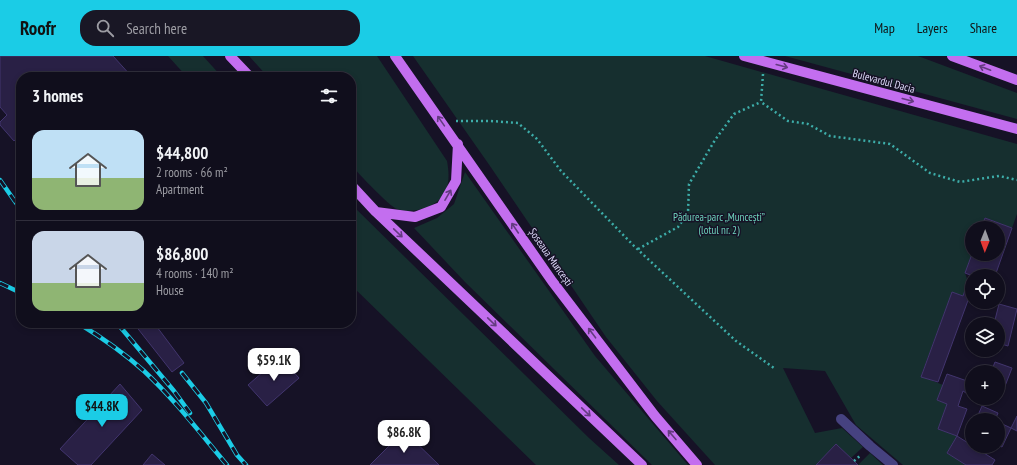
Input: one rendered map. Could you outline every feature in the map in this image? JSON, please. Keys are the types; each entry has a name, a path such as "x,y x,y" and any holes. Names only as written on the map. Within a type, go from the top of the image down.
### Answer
{"main road":[{"path":"230,56 245,72"},
{"name":"Șoseaua Muncești","path":"395,56 458,144 552,281 656,416 697,465"},
{"name":"Bulevardul Dacia","path":"744,56 1017,129"},
{"path":"952,56 1017,80"},
{"path":"376,212 415,217 442,207 456,181 458,144"},
{"path":"356,190 376,212 642,465"}],"lane":[{"path":"841,419 893,465"}],"path":[{"path":"761,102 763,61"},
{"path":"638,249 678,227 688,213 689,184 715,140 734,114 761,102"},
{"path":"761,102 788,121 808,124 830,136 890,144 930,173 960,182 999,176 1017,180"},
{"path":"442,122 491,121 518,123 537,139 561,171 638,249 736,341 774,368"}],"green space":[{"path":"168,56 203,56 217,72 182,72"},
{"path":"249,56 377,56 447,161 448,178 444,194 435,203 423,209 409,211 397,209 381,196 356,170 356,72 263,72"},
{"name":"Pădurea-parc „Muncești” (lotul nr. 2)","path":"413,56 705,56 1017,144 1017,214 1012,228 1005,225 1005,221 993,221 985,218 984,221 965,221 965,261 969,261 966,269 965,269 965,290 963,296 952,292 921,376 943,385 937,400 947,404 938,429 957,436 947,453 966,465 903,465 856,425 825,371 783,368 815,433 842,428 863,447 851,458 836,444 816,465 715,465 657,401 606,337"},
{"path":"785,56 918,56 1017,93 1017,119"},
{"path":"465,172 595,356 688,465 652,465 465,282 414,228 437,218 454,204"},
{"path":"356,209 589,438 619,465 536,465 356,290"},
{"path":"870,453 883,465 858,465"}],"building":[{"path":"0,56 113,56 127,72 16,72 16,139 14,141 0,125 0,122 7,115 0,107"},
{"path":"985,218 993,221 984,221"},
{"path":"1005,225 1012,228 1005,248"},
{"path":"969,261 1000,261 997,269 966,269"},
{"path":"965,290 965,309 938,382 921,377 952,292 963,296"},
{"path":"1005,306 1017,309 1008,346 1005,345 1005,317 996,317 998,309 1005,309"},
{"path":"137,328 158,328 184,363 172,372"},
{"path":"280,357 299,378 267,406 248,385"},
{"path":"995,362 1004,365 994,365"},
{"path":"1005,366 1012,368 1005,386"},
{"path":"947,374 965,380 965,392 963,391 958,406 967,409 957,436 938,429 947,404 937,400"},
{"path":"120,384 142,410 91,465 78,465 60,449"},
{"path":"982,406 998,413 979,413"},
{"path":"1017,416 1017,431 1011,428"},
{"path":"1005,425 1011,428 1005,441"},
{"path":"404,431 439,465 370,465"},
{"path":"957,436 965,441 965,453 984,453 995,460 992,465 966,465 947,453"},
{"path":"836,444 854,461 858,465 816,465"},
{"path":"152,454 165,465 143,465"}],"railway":[{"path":"0,180 16,203"},
{"path":"0,283 16,291"},
{"path":"86,328 144,371 177,405 227,465"},
{"path":"121,328 174,391 190,413"},
{"path":"182,373 206,403 237,455 246,465"}]}
